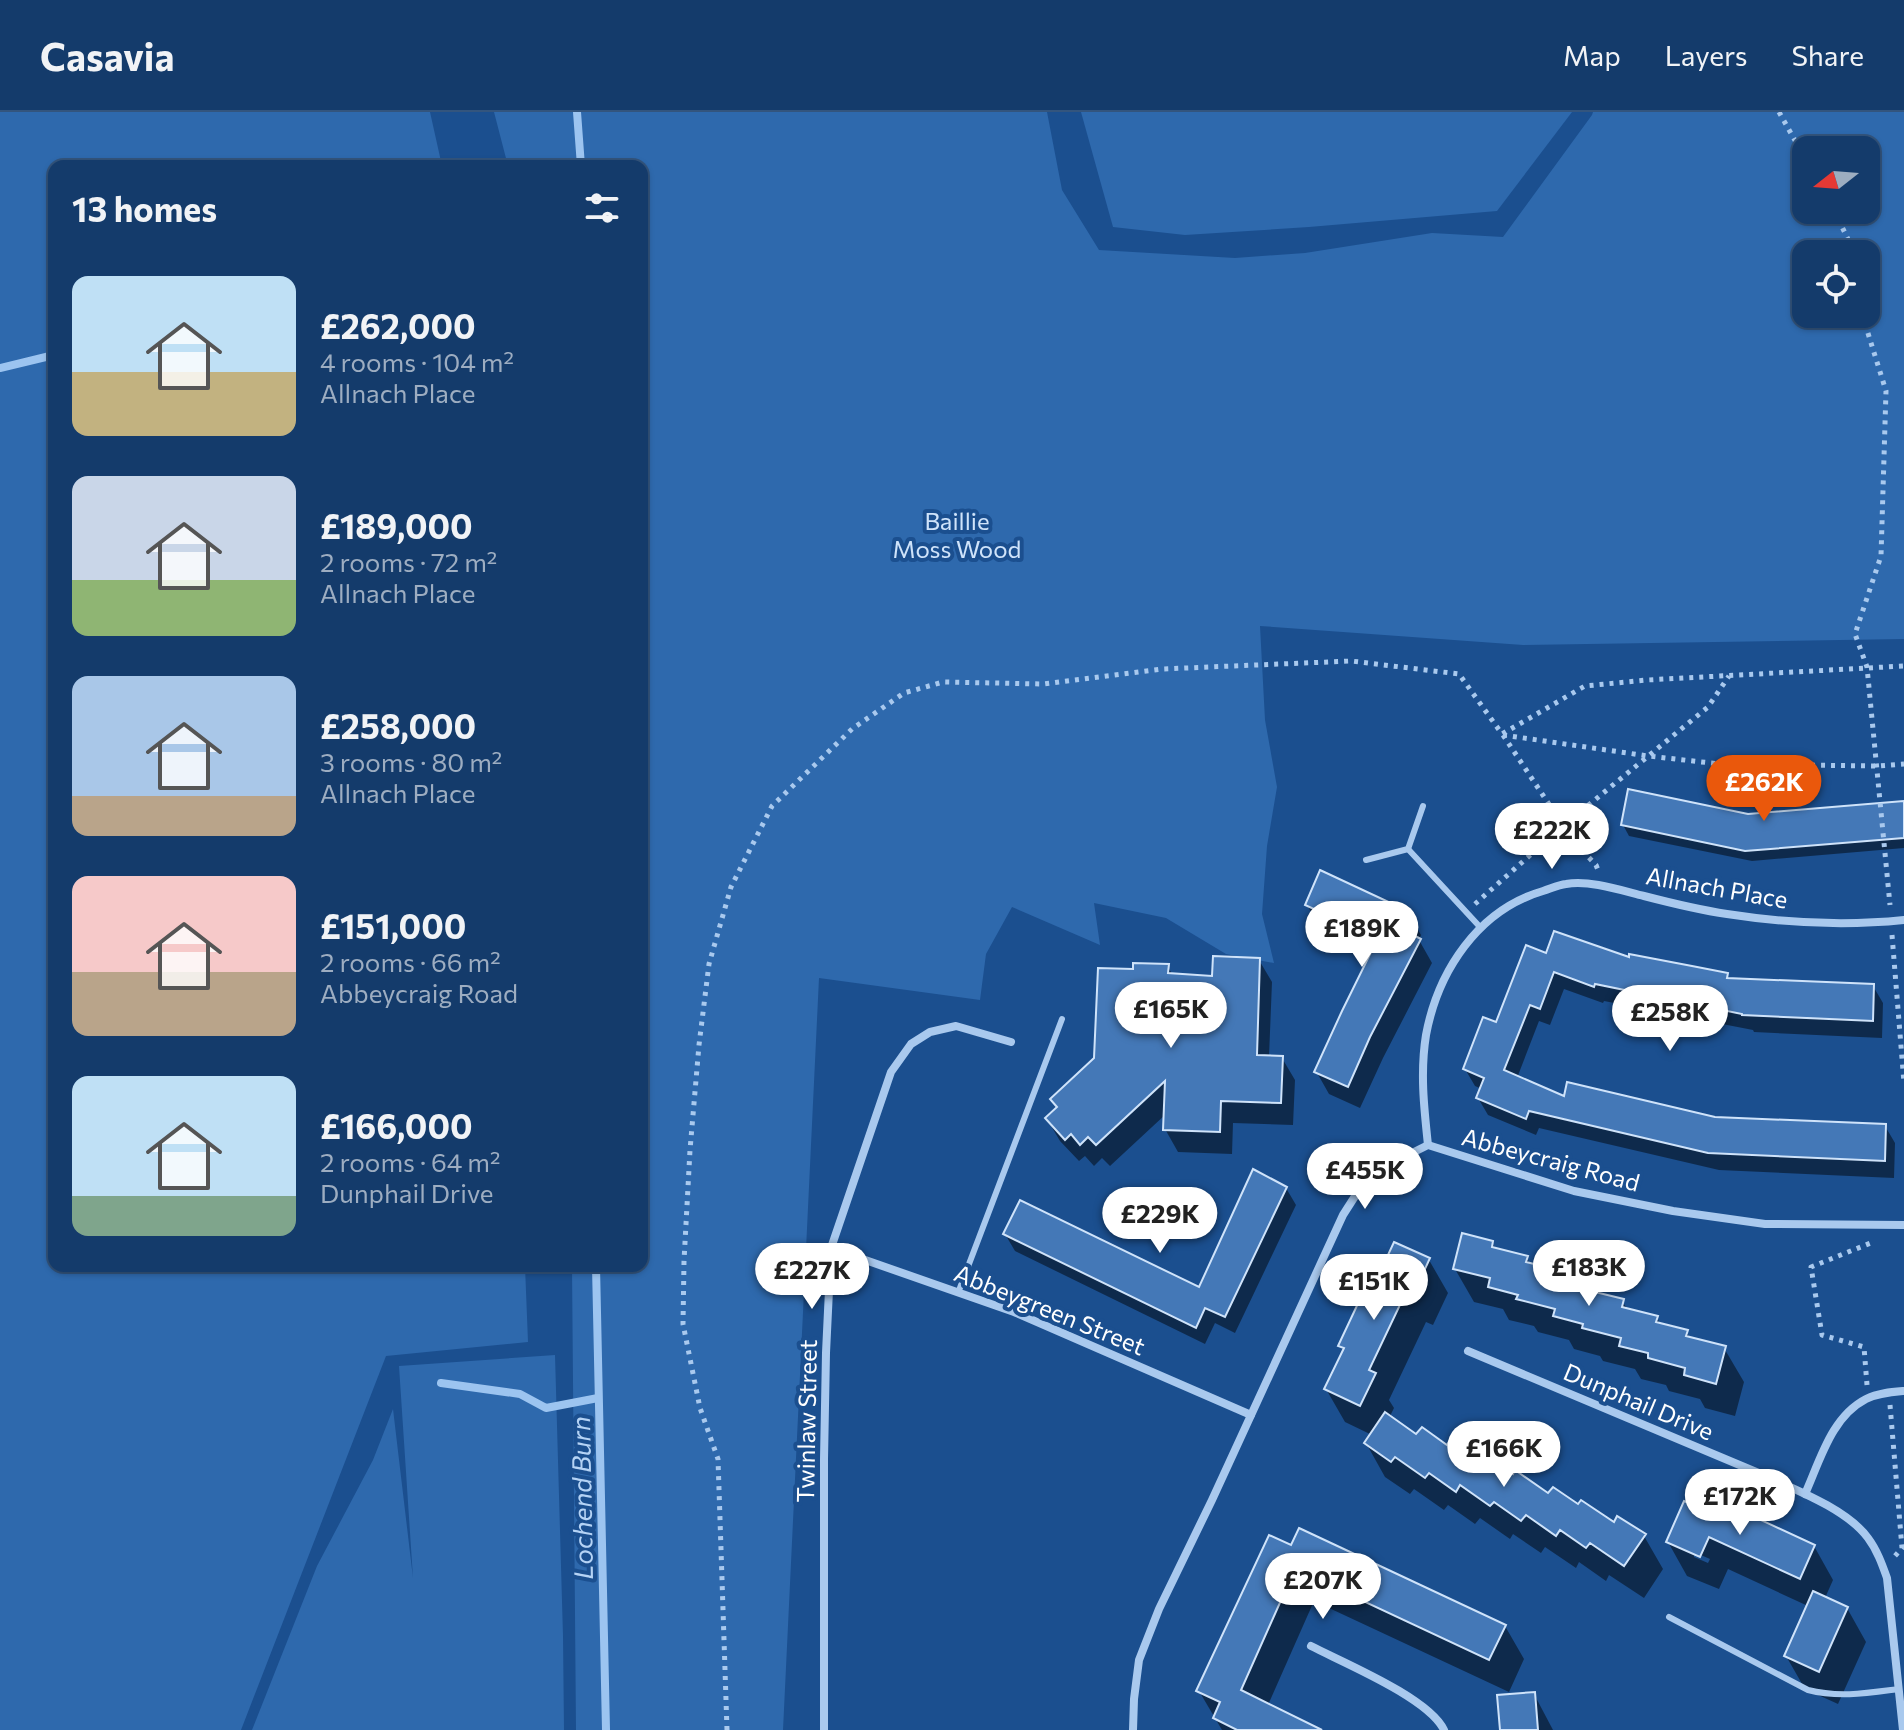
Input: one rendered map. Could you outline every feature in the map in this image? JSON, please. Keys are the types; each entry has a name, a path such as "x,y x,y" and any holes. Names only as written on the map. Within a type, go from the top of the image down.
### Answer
{"street":[{"name":"Allnach Place","path":"1428,1145 1423,1075 1427,1034 1436,1001 1450,967 1469,939 1501,910 1528,895 1567,883 1604,886 1727,914 1812,923 1904,920"},
{"name":"Twinlaw Street","path":"824,1730 825,1429 831,1248 891,1072 911,1044 930,1032 956,1026 1011,1042"},
{"name":"Abbeycraig Road","path":"1133,1730 1139,1660 1159,1609 1343,1215 1359,1190 1380,1169 1428,1145 1574,1191 1673,1211 1765,1224 1904,1225"},
{"name":"Abbeygreen Street","path":"831,1248 1014,1312 1251,1415"},
{"name":"Dunphail Drive","path":"1468,1351 1805,1494 1850,1520 1867,1536 1880,1557 1891,1597 1903,1730"},
{"path":"1805,1494 1840,1420 1868,1398 1904,1391"},
{"path":"1311,1646 1420,1704 1440,1722 1444,1730"}],"lane":[{"path":"1408,849 1423,806"},
{"path":"1366,860 1408,849"},
{"path":"1408,849 1480,927"},
{"path":"958,1293 1062,1019"},
{"path":"1669,1617 1808,1690 1842,1695 1899,1689"}],"path":[{"path":"1779,112 1792,136"},
{"path":"1866,328 1886,391 1881,556 1855,634 1867,667 1904,1083"},
{"path":"727,1730 718,1459 700,1408 683,1324 690,1150 709,964 731,887 772,806 852,729 904,693 943,682 1043,684 1162,669 1351,661 1459,674 1574,842 1596,865 1604,886"},
{"path":"1502,734 1585,686 1904,666"},
{"path":"1466,911 1563,826 1708,707 1730,676"},
{"path":"1502,734 1720,764 1904,764"},
{"path":"1868,1398 1864,1347 1822,1335 1811,1267 1878,1240"},
{"path":"1884,1570 1902,1548 1889,1392"}],"green space":[{"path":"0,112 430,112 441,160 48,160 48,1272 525,1272 528,1342 386,1356 241,1730 0,1730"},
{"name":"Baillie Moss Wood","path":"494,112 1047,112 1062,190 1099,250 1235,258 1305,253 1432,233 1503,237 1593,112 1904,112 1904,639 1523,645 1260,626 1265,720 1277,787 1267,846 1262,914 1274,963 1226,954 1166,918 1094,903 1100,945 1012,907 986,954 980,1000 819,978 783,1730 576,1730 572,1272 648,1272 648,160 506,160"},
{"path":"1081,112 1572,112 1497,211 1185,235 1113,227"},
{"path":"555,1355 564,1730 252,1730 317,1566 373,1460 393,1409 413,1578 399,1366"}],"building":[{"path":"1628,789 1748,814 1904,801 1904,838 1745,851 1621,825"},
{"path":"1320,870 1410,912 1402,929 1421,939 1348,1087 1314,1072 1378,938 1305,905"},
{"path":"1554,931 1629,957 1629,954 1728,973 1727,978 1874,984 1873,1021 1742,1015 1595,984 1594,987 1554,972 1540,1009 1530,1005 1504,1070 1564,1096 1567,1082 1715,1117 1886,1124 1885,1161 1708,1153 1529,1111 1526,1119 1476,1098 1484,1078 1463,1069 1483,1017 1496,1022 1526,945 1546,953"},
{"path":"1213,956 1260,958 1257,1055 1283,1056 1281,1103 1221,1101 1220,1132 1163,1130 1165,1081 1096,1145 1088,1137 1080,1145 1071,1134 1065,1140 1045,1118 1057,1107 1050,1099 1094,1058 1098,968 1133,969 1133,963 1169,964 1168,973 1212,976"},
{"path":"1253,1169 1287,1187 1225,1317 1205,1308 1196,1328 1003,1234 1020,1200 1199,1287"},
{"path":"1462,1233 1493,1241 1492,1247 1528,1256 1526,1262 1559,1270 1557,1277 1593,1286 1591,1291 1624,1299 1622,1307 1658,1316 1656,1322 1688,1330 1686,1336 1726,1346 1716,1384 1684,1375 1685,1368 1648,1358 1648,1353 1619,1346 1621,1338 1582,1328 1583,1324 1553,1316 1555,1309 1516,1299 1518,1295 1488,1287 1490,1278 1453,1269"},
{"path":"1394,1242 1430,1258 1414,1293 1407,1290 1369,1370 1376,1373 1360,1406 1324,1389 1344,1348 1338,1346 1369,1280 1375,1283"},
{"path":"1385,1412 1416,1434 1422,1427 1447,1445 1450,1440 1482,1463 1487,1456 1513,1474 1515,1470 1548,1493 1553,1487 1578,1504 1581,1500 1614,1522 1617,1516 1646,1534 1624,1566 1590,1543 1586,1548 1560,1530 1556,1536 1526,1515 1521,1521 1494,1502 1490,1506 1460,1485 1456,1492 1429,1473 1425,1478 1395,1457 1391,1462 1364,1443"},
{"path":"1684,1501 1716,1515 1722,1502 1815,1545 1800,1579 1709,1537 1700,1557 1666,1542"},
{"path":"1299,1528 1506,1625 1489,1660 1295,1569 1241,1690 1322,1730 1237,1730 1213,1718 1220,1702 1196,1691 1269,1535 1291,1545"},
{"path":"1813,1591 1848,1607 1819,1672 1784,1656"},
{"path":"1535,1692 1538,1730 1500,1730 1497,1695"}],"waterway":[{"name":"Lochend Burn","path":"577,112 581,160"},
{"path":"0,368 48,356"},
{"name":"Lochend Burn","path":"596,1272 606,1730"},
{"path":"441,1383 520,1394 546,1408 598,1398"}]}
